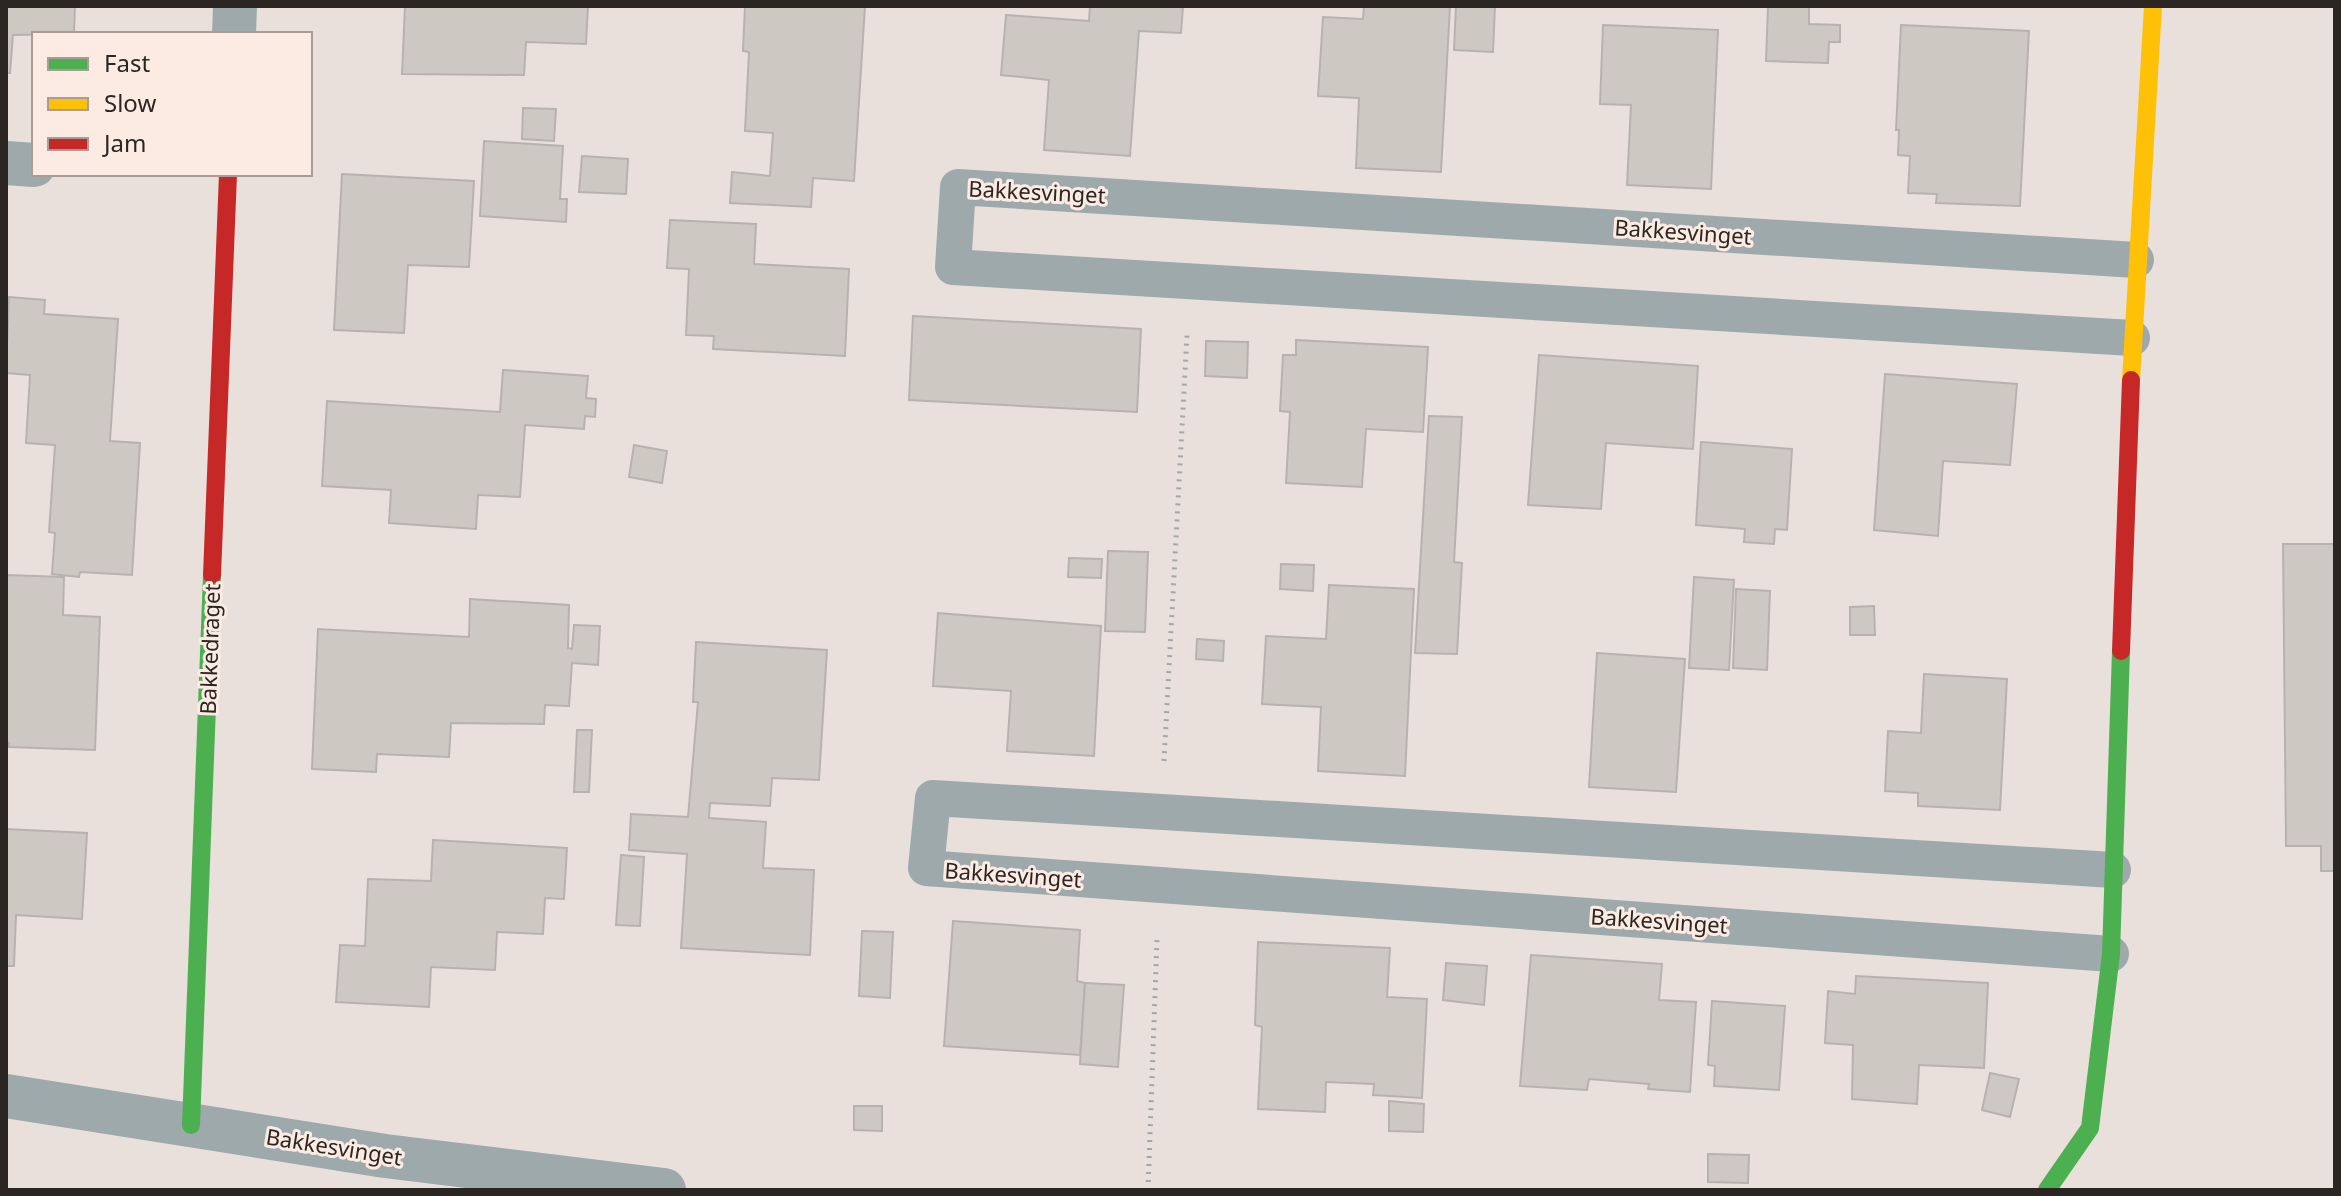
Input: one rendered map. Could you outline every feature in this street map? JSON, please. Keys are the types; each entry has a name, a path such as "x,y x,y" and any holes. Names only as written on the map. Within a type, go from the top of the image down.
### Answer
{"street":[{"path":"234,32 235,6"},
{"path":"2047,1190 2090,1128 2111,954 2132,338 2153,6"},
{"path":"6,163 32,165"},
{"name":"Bakkedraget","path":"191,1125 219,176"},
{"name":"Bakkesvinget","path":"6,1096 385,1156 664,1190"}],"lane":[{"name":"Bakkesvinget","path":"2132,338 953,267 958,187 2136,260"},
{"name":"Bakkesvinget","path":"2111,954 926,868 933,798 2113,870"}],"path":[{"path":"1161,810 1190,282"},
{"path":"1148,1190 1159,886"}],"building":[{"path":"6,6 75,6 74,32 13,35 10,73 6,73"},
{"path":"405,6 588,6 586,44 526,42 524,75 402,74"},
{"path":"745,6 865,6 854,181 813,178 811,207 730,203 732,172 770,176 773,133 745,131 749,52 743,51"},
{"path":"1090,6 1183,6 1181,33 1139,31 1130,156 1044,150 1049,80 1001,75 1006,15 1089,21"},
{"path":"1364,6 1450,6 1441,172 1356,168 1359,98 1318,96 1323,17 1363,19"},
{"path":"1456,6 1495,6 1493,52 1454,50"},
{"path":"1768,6 1809,6 1809,24 1840,25 1840,42 1829,42 1828,63 1766,61"},
{"path":"1603,25 1718,30 1711,189 1627,185 1631,105 1600,104"},
{"path":"1901,25 2029,31 2020,206 1936,203 1937,194 1908,193 1910,156 1898,155 1899,130 1896,130"},
{"path":"523,108 556,109 554,141 522,139"},
{"path":"484,141 563,146 560,199 567,199 566,222 480,216"},
{"path":"582,156 628,159 626,194 579,192"},
{"path":"342,174 474,181 469,267 408,265 404,333 334,330"},
{"path":"670,220 756,224 754,264 849,269 845,356 713,349 714,336 686,335 689,269 667,268"},
{"path":"9,297 45,300 44,314 118,319 110,441 140,443 132,575 80,572 79,577 52,574 55,533 49,532 55,445 26,443 30,375 6,373"},
{"path":"913,316 1141,329 1137,412 909,400"},
{"path":"1296,340 1428,347 1423,432 1366,429 1362,487 1286,483 1290,412 1280,411 1283,355 1296,355"},
{"path":"1206,341 1248,342 1247,378 1205,376"},
{"path":"1539,355 1698,366 1693,449 1606,443 1601,509 1528,505"},
{"path":"503,370 588,376 586,398 596,399 595,417 585,416 584,429 525,425 520,497 478,495 476,529 389,523 391,490 322,486 327,401 500,412"},
{"path":"1885,374 2017,384 2010,465 1943,461 1938,536 1874,530"},
{"path":"1429,416 1462,417 1454,562 1462,563 1457,654 1415,653"},
{"path":"1701,442 1792,449 1787,530 1775,529 1774,544 1744,542 1745,529 1696,525"},
{"path":"634,445 667,451 662,483 629,477"},
{"path":"2283,544 2335,544 2335,871 2321,871 2321,846 2286,846"},
{"path":"1108,551 1148,552 1145,632 1105,631"},
{"path":"1069,558 1102,559 1101,578 1068,577"},
{"path":"1281,564 1314,565 1313,591 1280,589"},
{"path":"6,575 64,577 63,615 100,617 95,750 9,747 6,742"},
{"path":"1694,577 1734,580 1729,670 1689,668"},
{"path":"1329,585 1414,589 1405,776 1318,771 1321,707 1262,704 1266,636 1326,639"},
{"path":"1736,589 1770,591 1767,670 1733,668"},
{"path":"470,599 569,605 568,648 572,649 574,625 600,626 598,665 572,663 569,706 545,705 544,724 451,723 449,757 377,754 376,772 312,769 318,629 469,637"},
{"path":"1874,606 1875,635 1850,635 1850,607"},
{"path":"938,613 1101,626 1094,756 1007,751 1011,691 933,686"},
{"path":"1197,639 1224,641 1223,661 1196,659"},
{"path":"696,642 827,650 819,780 772,778 770,806 710,803 709,818 766,822 763,868 814,870 810,955 681,948 687,854 629,850 631,814 688,817 698,702 693,702"},
{"path":"1597,653 1685,659 1676,792 1589,787"},
{"path":"1924,674 2007,679 2000,810 1918,806 1918,793 1885,791 1888,731 1921,733"},
{"path":"577,730 592,730 589,792 574,792"},
{"path":"6,829 87,833 82,919 16,915 14,966 6,966"},
{"path":"433,840 567,848 564,899 545,898 543,934 497,932 495,970 431,967 429,1007 336,1002 340,945 365,946 368,879 431,881"},
{"path":"621,855 644,857 640,926 616,925"},
{"path":"953,921 1080,930 1077,981 1085,983 1080,1055 944,1046"},
{"path":"862,931 893,932 890,998 859,996"},
{"path":"1258,942 1390,948 1387,997 1427,999 1422,1098 1373,1095 1374,1084 1326,1082 1325,1112 1258,1109 1262,1027 1255,1025"},
{"path":"1531,955 1662,964 1659,1000 1696,1002 1690,1092 1648,1089 1649,1084 1589,1079 1587,1090 1520,1086"},
{"path":"1446,963 1487,966 1484,1005 1443,1000"},
{"path":"1856,976 1988,983 1984,1068 1919,1065 1917,1104 1852,1099 1853,1045 1825,1043 1828,991 1855,994"},
{"path":"1085,983 1124,985 1118,1067 1080,1064"},
{"path":"1712,1001 1785,1006 1779,1090 1714,1086 1715,1066 1708,1065"},
{"path":"1990,1073 2019,1079 2010,1117 1982,1110"},
{"path":"1389,1101 1424,1104 1423,1132 1389,1131"},
{"path":"854,1106 882,1106 882,1131 854,1130"},
{"path":"1708,1154 1749,1155 1748,1183 1708,1182"}],"traffic: fast":[{"path":"191,1125 212,575"},
{"path":"2047,1190 2090,1128 2111,954 2121,651"}],"traffic: slow":[{"path":"2131,380 2153,6"}],"traffic: jam":[{"path":"212,575 228,176"},
{"path":"2121,651 2131,380"}]}
